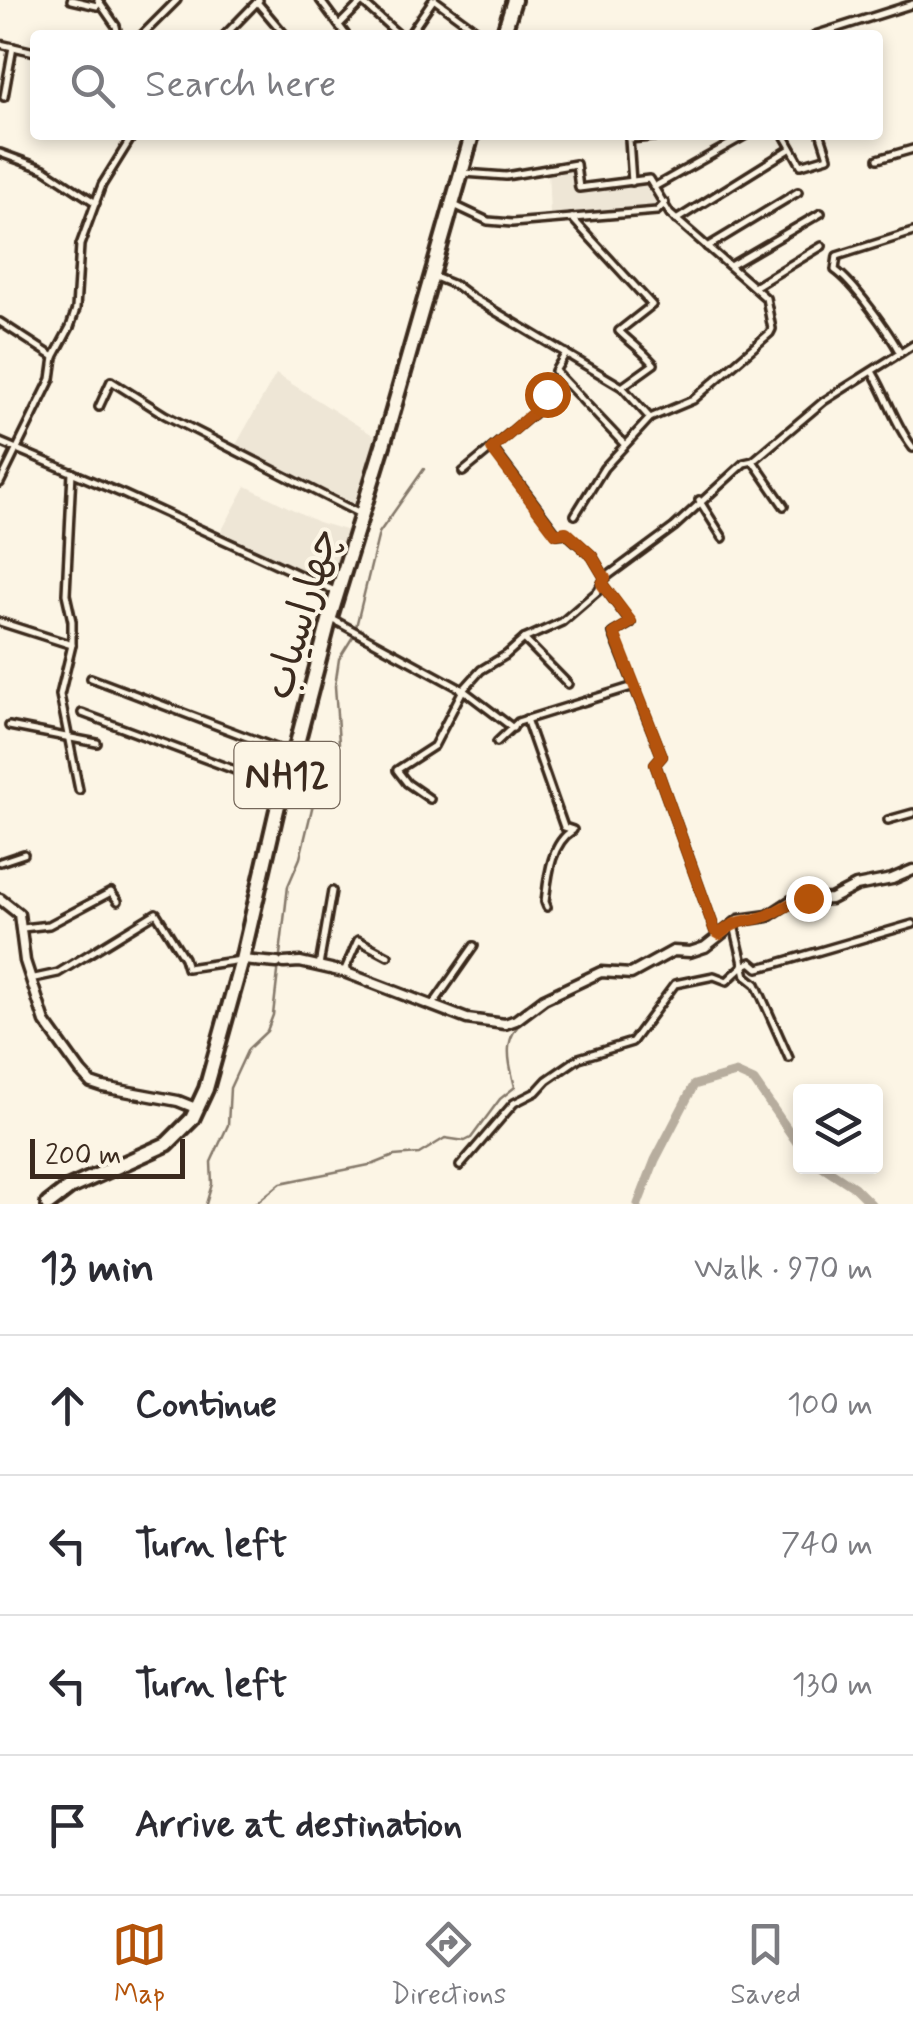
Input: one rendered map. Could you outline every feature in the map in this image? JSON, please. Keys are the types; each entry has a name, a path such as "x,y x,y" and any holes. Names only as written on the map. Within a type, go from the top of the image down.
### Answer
{"highway":[{"path":"505,30 514,0"},
{"name":"چهاراسیاب","path":"48,1204 69,1188 167,1144 198,1109 242,960 282,788 471,140"}],"street":[{"path":"71,0 96,6 98,1 117,30"},
{"path":"147,30 177,0"},
{"path":"320,0 343,30"},
{"path":"413,30 434,0 476,30"},
{"path":"230,30 258,1 281,30"},
{"path":"340,24 362,1 394,30"},
{"path":"831,30 913,4"},
{"path":"0,44 30,51"},
{"path":"4,97 13,46"},
{"path":"0,482 51,379 54,357 76,309 80,245 102,185 130,140"},
{"path":"629,140 632,182"},
{"path":"654,187 737,140"},
{"path":"786,140 800,164 828,156 822,140"},
{"path":"676,220 790,149"},
{"path":"878,159 913,149"},
{"path":"0,153 44,169 96,203"},
{"path":"464,173 506,176 576,164 580,188 649,180 676,220 766,298 770,333 693,400 650,418 604,468 575,515"},
{"path":"707,247 798,192"},
{"path":"454,205 488,221 657,211 665,203"},
{"path":"730,266 821,213"},
{"path":"572,218 652,305 618,332 633,346 642,348 654,364 622,387"},
{"path":"900,353 852,282 835,270 837,256 913,232"},
{"path":"754,287 822,246"},
{"path":"432,276 457,286 622,387 650,418"},
{"path":"0,322 54,357"},
{"path":"430,799 407,783 397,770 434,746 464,690 481,670 524,638 562,622 604,581 674,527 744,463 753,461 824,402 913,346"},
{"path":"566,353 555,371 624,445"},
{"path":"872,373 887,396 900,431 913,448"},
{"path":"100,407 112,380 165,415 361,514"},
{"path":"463,472 532,414 547,394"},
{"path":"0,442 339,592"},
{"path":"492,449 556,534 566,532 592,556 631,622 614,633 662,756 655,764 686,857 715,931 720,934"},
{"path":"753,461 784,506"},
{"path":"72,472 66,594 72,645 60,688 78,790"},
{"path":"700,500 723,538"},
{"path":"330,618 464,690 512,728"},
{"path":"0,622 72,645"},
{"path":"524,638 568,684"},
{"path":"91,678 294,755"},
{"path":"497,742 526,720 632,686"},
{"path":"82,713 282,788"},
{"path":"526,720 564,827 573,830 564,835 552,857 547,907"},
{"path":"9,726 97,743"},
{"path":"888,820 913,813"},
{"path":"0,862 24,854"},
{"path":"30,979 58,973 156,913 184,958 186,968 242,960 319,966 478,1022 504,1024 516,1020 544,998 602,972 630,974 673,951 690,952 705,947 733,922 768,916 791,902 830,899 856,886 913,870"},
{"path":"319,966 332,891"},
{"path":"22,928 49,925 111,892 118,902"},
{"path":"0,899 19,914 30,979 44,1022 92,1083 122,1093 178,1100 198,1109"},
{"path":"733,922 746,976 756,984 788,1058"},
{"path":"460,1166 514,1103 536,1092 580,1058 632,1042 675,984 714,976 727,981 752,962 758,968 775,964 913,924"},
{"path":"344,972 358,940 388,956"},
{"path":"432,1006 474,946"}],"shaded area":[{"path":"572,167 575,186 625,183 643,177 660,208 550,215 548,169"},
{"path":"276,374 384,442 361,514 233,450"},
{"path":"246,486 318,522 355,533 339,593 217,539"}],"waterway":[{"path":"206,1204 212,1184 211,1162 228,1125 230,1088 248,1049 267,1031 273,1015 288,886 300,858 321,771 326,757 339,743 335,686 339,659 354,635 379,533 424,469"},
{"path":"853,891 890,884 912,874"},
{"path":"692,955 715,944"},
{"path":"558,996 592,980"},
{"path":"255,1204 281,1183 374,1164 394,1156 419,1154 445,1138 471,1138 500,1099 515,1087 509,1046 515,1030 531,1013"},
{"path":"638,1204 655,1160 694,1085 736,1073 754,1081 793,1137"},
{"path":"834,1174 871,1204"}],"route":[{"path":"547,394 532,414 492,449 556,534 566,532 592,556 605,578 602,584 631,622 614,633 662,756 655,764 715,931 720,934 733,922 768,916 791,902 808,898"}]}
